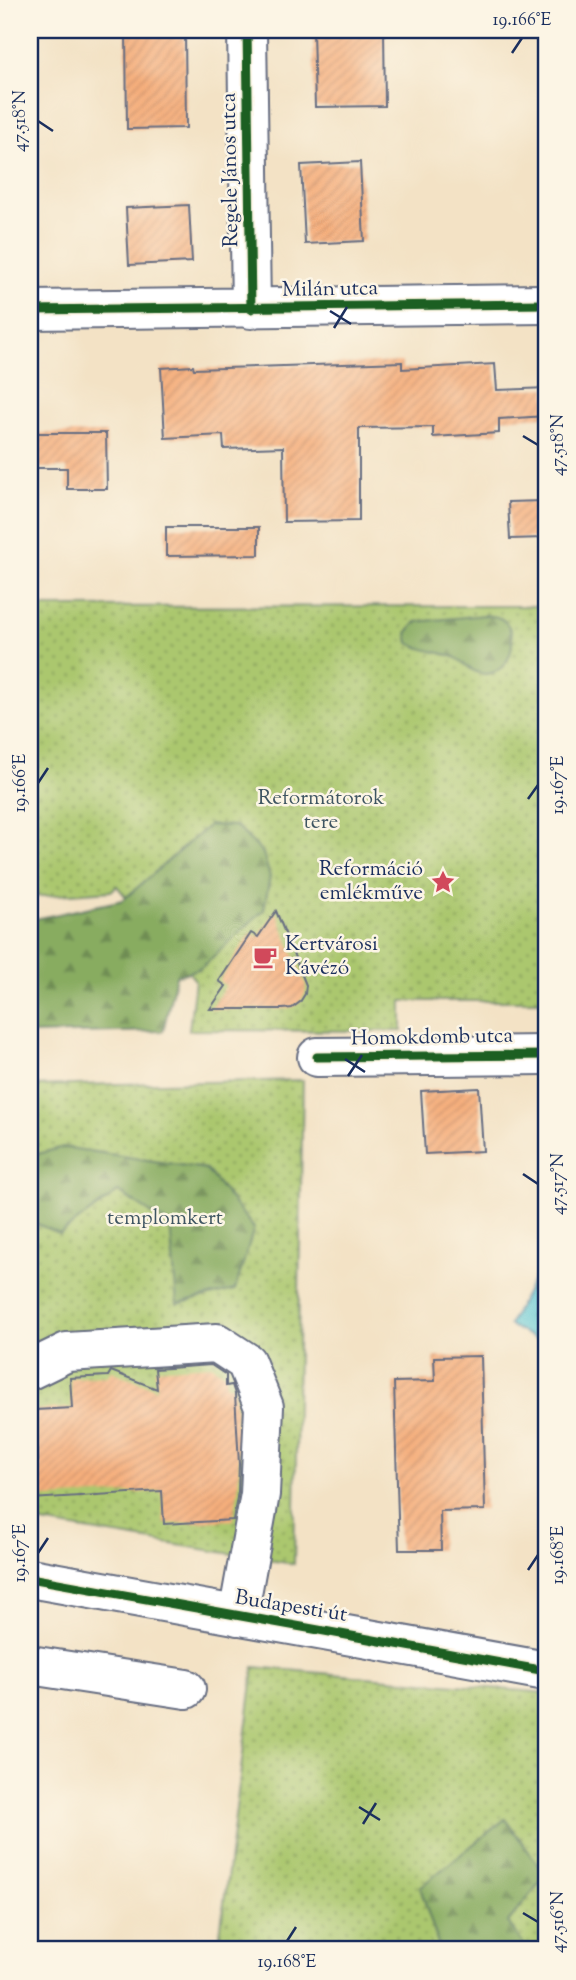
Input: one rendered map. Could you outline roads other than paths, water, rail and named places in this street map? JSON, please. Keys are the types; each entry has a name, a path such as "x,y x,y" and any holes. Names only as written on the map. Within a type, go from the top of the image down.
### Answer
{"street":[{"name":"Regele János utca","path":"247,30 251,309"},
{"name":"Milán utca","path":"30,310 546,304"},
{"name":"Homokdomb utca","path":"317,1057 546,1055"},
{"path":"30,1370 67,1352 217,1343 246,1362 264,1407 260,1494 238,1616"},
{"name":"Budapesti út","path":"30,1578 546,1671"},
{"path":"30,1665 186,1689"}],"water":[{"path":"542,1263 546,1266 546,1319 535,1339 509,1325"}],"place":[{"name":"Reformáció emlékműve","path":"443,882"},
{"name":"Kertvárosi Kávézó","path":"265,957"}],"park label":[{"name":"Reformátorok tere","path":"321,811"},
{"name":"templomkert","path":"165,1219"}]}
